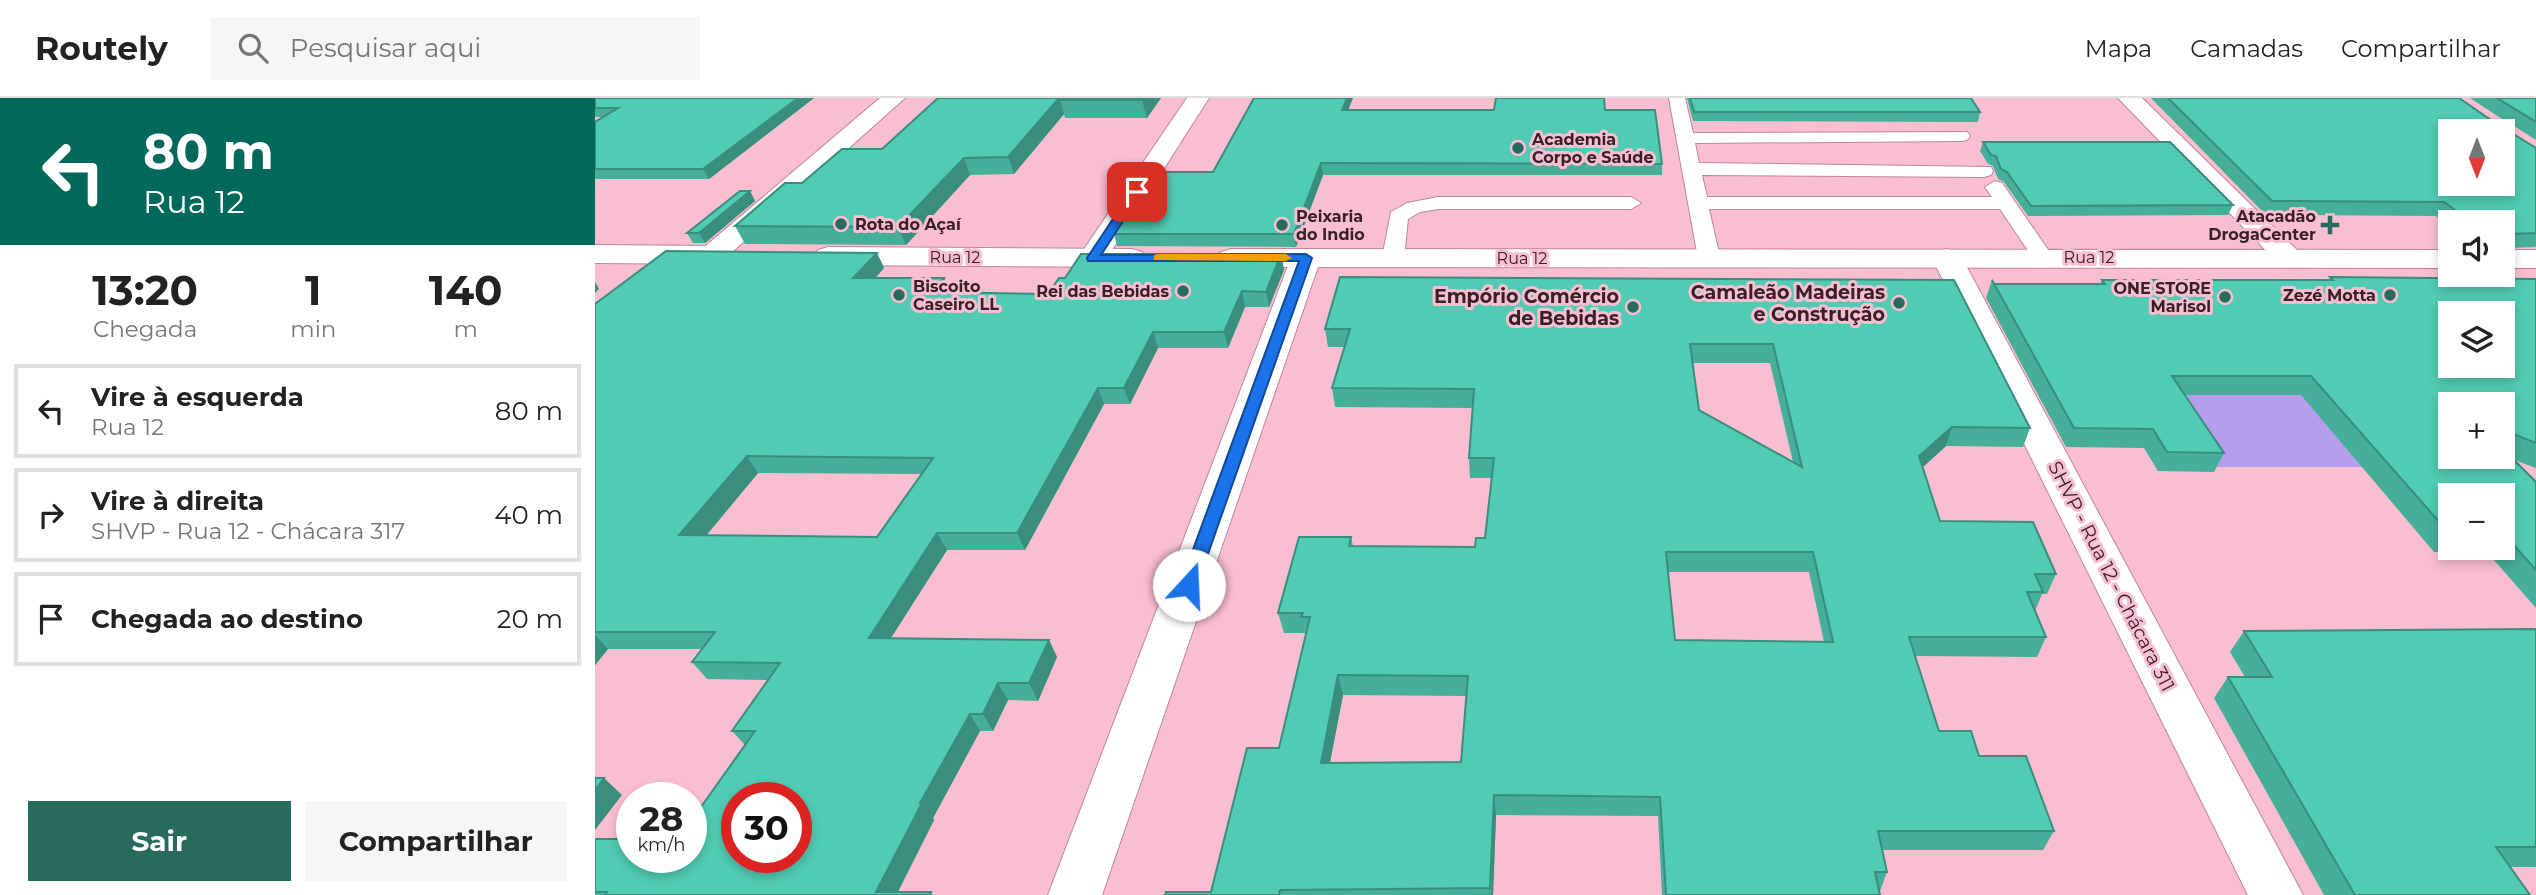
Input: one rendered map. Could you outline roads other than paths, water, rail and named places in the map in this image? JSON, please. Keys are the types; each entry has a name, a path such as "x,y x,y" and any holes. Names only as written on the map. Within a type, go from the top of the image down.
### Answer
{"street":[{"path":"712,255 894,98"},
{"path":"1093,258 1198,98"},
{"path":"2129,98 2289,258"},
{"path":"595,254 753,256"},
{"path":"629,284 668,254"},
{"name":"Rua 12","path":"807,256 1159,258"},
{"name":"Rua 12","path":"1199,258 2438,259"},
{"path":"1075,895 1306,258"},
{"name":"SHVP - Rua 12 - Chácara 311","path":"1947,258 2276,895"},
{"path":"2515,259 2536,259"}],"lane":[{"path":"1678,98 1709,258"},
{"path":"1686,138 1958,131 2042,257"},
{"path":"1693,169 1984,171"},
{"path":"1393,258 1398,216 1414,207 1439,202 1630,203"},
{"path":"1700,203 2006,203"}],"place":[{"name":"Academia Corpo e Saúde","path":"1518,148"},
{"name":"Rota do Açaí","path":"841,224"},
{"name":"Peixaria do Indio","path":"1282,225"},
{"name":"Atacadão DrogaCenter","path":"2330,225"},
{"name":"Rei das Bebidas","path":"1183,291"},
{"name":"Biscoito Caseiro LL","path":"899,295"},
{"name":"Zezé Motta","path":"2390,295"},
{"name":"ONE STORE Marisol","path":"2225,297"},
{"name":"Camaleão Madeiras e Construção","path":"1899,303"},
{"name":"Empório Comércio de Bebidas","path":"1633,307"}]}
